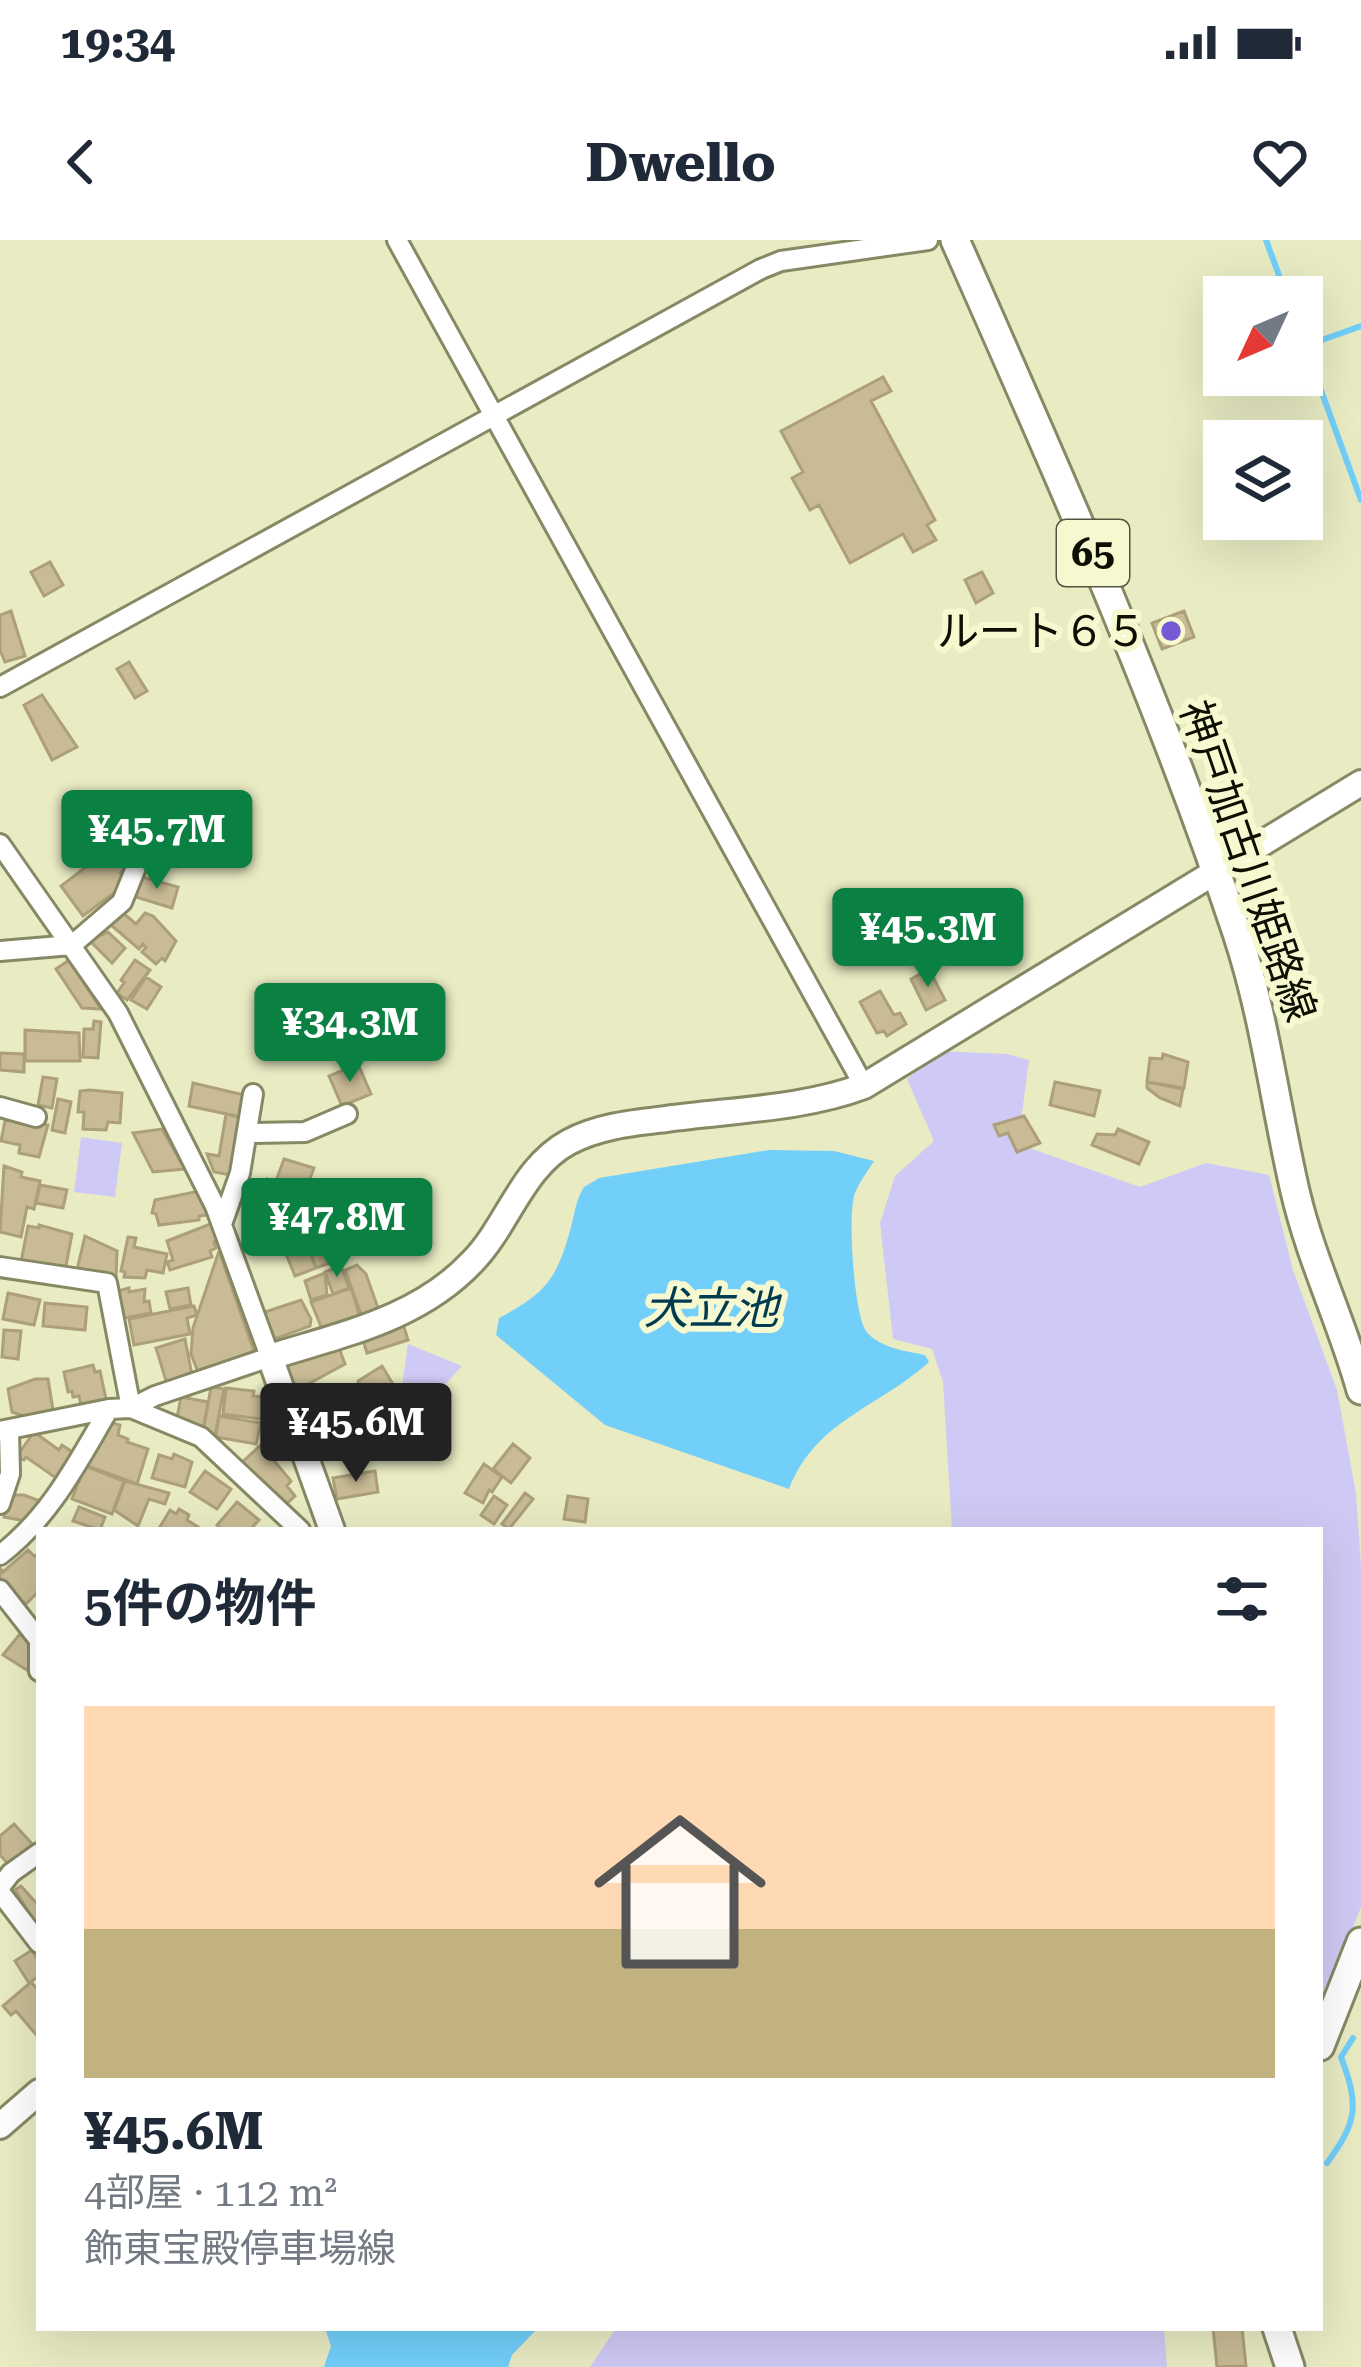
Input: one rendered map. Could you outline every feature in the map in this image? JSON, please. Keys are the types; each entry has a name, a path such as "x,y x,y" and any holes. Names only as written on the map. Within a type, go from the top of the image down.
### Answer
{"main road":[{"name":"神戸加古川姫路線","path":"955,240 1086,536 1216,871 1251,975 1314,1263 1361,1390"},
{"path":"331,1527 270,1357 406,1313 451,1283 477,1258 534,1171 563,1145 589,1132 816,1099 864,1086 1361,782"},
{"path":"1323,2038 1361,1942"},
{"path":"0,2126 36,2095"},
{"path":"1278,2331 1290,2367"}],"street":[{"path":"397,240 864,1086"},
{"path":"0,687 767,266 928,240"},
{"path":"0,844 118,1013 222,1224 270,1357 131,1408 4,1431 12,1459 0,1504"},
{"path":"0,951 72,945 122,902 137,865"},
{"path":"222,1224 240,1173 253,1094"},
{"path":"0,1108 37,1117"},
{"path":"248,1133 305,1132 347,1114"},
{"path":"0,1267 106,1283 131,1408"},
{"path":"131,1408 201,1437 297,1527"},
{"path":"3,1548 32,1530 49,1510 110,1409"},
{"path":"0,1590 36,1636"},
{"path":"36,1855 11,1873 0,1890 36,1939"}],"shaded area":[{"path":"940,1051 1007,1054 1029,1060 1018,1144 1140,1187 1206,1163 1269,1175 1293,1270 1337,1390 1356,1493 1361,1565 1361,1907 1323,2006 1323,1527 952,1527 943,1382 932,1349 893,1339 880,1223 895,1176 934,1141 907,1079"},
{"path":"81,1137 122,1143 115,1197 74,1192"},
{"path":"408,1344 462,1366 404,1429 401,1393"},
{"path":"614,2331 1164,2331 1167,2367 590,2367"}],"water":[{"name":"犬立池","path":"769,1150 834,1151 874,1161 853,1204 853,1263 862,1321 878,1341 925,1355 929,1362 832,1431 815,1447 789,1489 605,1425 496,1335 499,1318 530,1300 549,1281 584,1187 599,1178"},
{"path":"326,2331 535,2331 512,2355 508,2367 324,2367 331,2346"}],"building":[{"path":"883,377 891,391 871,401 935,520 927,525 936,540 913,552 903,534 850,563 819,505 810,510 792,478 803,472 781,431"},
{"path":"50,562 63,585 44,596 31,572"},
{"path":"982,572 993,593 976,603 965,580"},
{"path":"11,611 25,656 5,662 0,650 0,615"},
{"path":"1184,611 1194,637 1162,649 1152,623"},
{"path":"129,662 147,691 135,698 117,669"},
{"path":"42,695 77,747 52,760 24,705"},
{"path":"111,848 125,868 120,873 127,883 83,916 61,886"},
{"path":"142,877 178,887 172,908 136,897"},
{"path":"122,912 136,924 145,913 153,916 176,941 165,961 162,958 156,964 142,952 143,944 139,949 111,925"},
{"path":"108,932 125,948 112,963 89,940"},
{"path":"69,960 101,1009 82,1008 56,969"},
{"path":"135,960 150,970 127,1000 117,993"},
{"path":"929,969 945,1000 926,1010 911,979"},
{"path":"146,977 161,987 147,1009 131,1000"},
{"path":"880,991 894,1015 900,1013 906,1024 887,1036 884,1031 877,1033 860,1002"},
{"path":"94,1021 101,1022 98,1058 83,1057 84,1029 93,1029"},
{"path":"25,1030 79,1033 80,1061 25,1061"},
{"path":"0,1053 24,1054 24,1072 0,1070"},
{"path":"1163,1054 1188,1062 1184,1088 1147,1082 1150,1058 1162,1059"},
{"path":"358,1064 371,1094 342,1106 329,1076"},
{"path":"43,1077 57,1079 52,1108 38,1105"},
{"path":"1055,1082 1100,1091 1094,1116 1050,1105"},
{"path":"1147,1082 1183,1089 1180,1106 1160,1098 1147,1088"},
{"path":"193,1083 244,1095 246,1118 189,1106"},
{"path":"80,1091 122,1093 120,1123 108,1122 106,1130 83,1129 84,1112 78,1112"},
{"path":"58,1099 71,1102 65,1133 52,1130"},
{"path":"226,1114 243,1118 231,1175 214,1172 207,1154 219,1156"},
{"path":"1024,1116 1040,1143 1017,1152 1008,1133 999,1136 994,1125"},
{"path":"5,1121 48,1125 39,1157 19,1153 20,1145 1,1141"},
{"path":"162,1129 185,1169 153,1172 133,1133"},
{"path":"1118,1129 1149,1142 1139,1164 1092,1145 1097,1134 1115,1135"},
{"path":"284,1159 314,1168 302,1200 264,1188 267,1179 276,1181"},
{"path":"4,1166 22,1172 21,1177 40,1181 34,1209 27,1207 21,1237 0,1232"},
{"path":"40,1185 67,1190 63,1208 36,1203"},
{"path":"200,1191 208,1215 159,1225 152,1213 155,1200"},
{"path":"322,1210 343,1258 316,1268 302,1230"},
{"path":"250,1217 287,1218 282,1241 248,1230"},
{"path":"213,1223 218,1240 210,1251 212,1257 170,1270 167,1262 173,1260 167,1241"},
{"path":"28,1226 72,1234 66,1266 21,1262"},
{"path":"85,1236 117,1251 116,1278 77,1270"},
{"path":"304,1236 316,1268 295,1276 282,1244"},
{"path":"128,1237 136,1238 134,1247 167,1254 163,1273 147,1270 145,1278 124,1277"},
{"path":"219,1251 256,1357 198,1372 191,1354 193,1328"},
{"path":"357,1265 366,1274 379,1311 362,1317 345,1270"},
{"path":"341,1266 349,1288 333,1294 325,1272"},
{"path":"325,1273 327,1295 311,1300 305,1281"},
{"path":"129,1288 129,1292 145,1289 144,1302 149,1301 151,1313 119,1319 114,1292"},
{"path":"188,1288 191,1305 170,1309 166,1292"},
{"path":"351,1288 361,1320 322,1329 311,1302"},
{"path":"8,1293 40,1300 34,1325 3,1319"},
{"path":"301,1300 310,1326 272,1340 262,1313"},
{"path":"45,1303 87,1307 85,1330 43,1326"},
{"path":"194,1306 197,1315 187,1318 190,1334 134,1345 129,1319"},
{"path":"403,1324 408,1340 367,1353 362,1337"},
{"path":"4,1330 21,1331 18,1359 2,1357"},
{"path":"185,1339 192,1375 167,1384 156,1348"},
{"path":"339,1348 345,1364 295,1391 286,1366"},
{"path":"93,1365 95,1372 100,1371 106,1399 81,1405 79,1396 68,1392 64,1372"},
{"path":"382,1366 399,1394 367,1403 358,1381"},
{"path":"48,1379 53,1410 41,1413 42,1420 22,1423 21,1415 12,1412 8,1389"},
{"path":"211,1387 224,1389 215,1435 203,1433"},
{"path":"226,1388 271,1398 268,1420 223,1414"},
{"path":"181,1397 208,1402 203,1429 176,1423"},
{"path":"351,1404 358,1429 316,1439 311,1419"},
{"path":"387,1406 390,1420 361,1427 358,1412"},
{"path":"219,1416 261,1423 256,1444 216,1437"},
{"path":"108,1422 120,1425 118,1435 127,1442 148,1449 137,1484 85,1465"},
{"path":"34,1432 59,1450 62,1445 74,1453 56,1478 17,1456"},
{"path":"513,1444 530,1458 511,1483 493,1469"},
{"path":"261,1445 291,1481 287,1486 295,1496 281,1509 238,1466"},
{"path":"174,1454 192,1462 185,1487 152,1478 159,1455 172,1459"},
{"path":"484,1464 502,1477 483,1503 465,1493"},
{"path":"85,1466 124,1481 112,1514 72,1499"},
{"path":"205,1471 231,1489 217,1509 190,1492"},
{"path":"375,1471 378,1492 337,1499 333,1478"},
{"path":"125,1481 169,1493 165,1504 149,1499 138,1526 114,1510"},
{"path":"525,1493 533,1499 511,1527 502,1524"},
{"path":"8,1495 45,1503 31,1522 4,1517"},
{"path":"494,1496 507,1505 494,1524 481,1515"},
{"path":"568,1496 588,1499 585,1522 564,1519"},
{"path":"237,1502 259,1520 253,1527 217,1525"},
{"path":"79,1507 105,1517 101,1527 73,1521"},
{"path":"179,1509 198,1527 160,1527 170,1510 176,1514"},
{"path":"28,1550 36,1555 36,1594 26,1604 0,1583 0,1568 3,1572"},
{"path":"20,1634 34,1646 29,1653 36,1665 30,1672 3,1655"},
{"path":"14,1824 34,1846 11,1867 0,1855 0,1836"},
{"path":"21,1886 36,1903 36,1922 35,1922 15,1890"},
{"path":"32,1950 36,1978 29,1983 15,1961"},
{"path":"31,1982 36,1988 36,2034 16,2011 11,2015 3,2006"},
{"path":"1213,2331 1242,2331 1246,2366 1217,2367"}],"waterway":[{"path":"1266,240 1279,276"},
{"path":"1323,340 1361,326"},
{"path":"1323,396 1361,500"},
{"path":"1327,2163 1350,2124 1353,2101 1341,2057 1353,2038"}],"place":[{"name":"ルート６５","path":"1171,631"}]}
